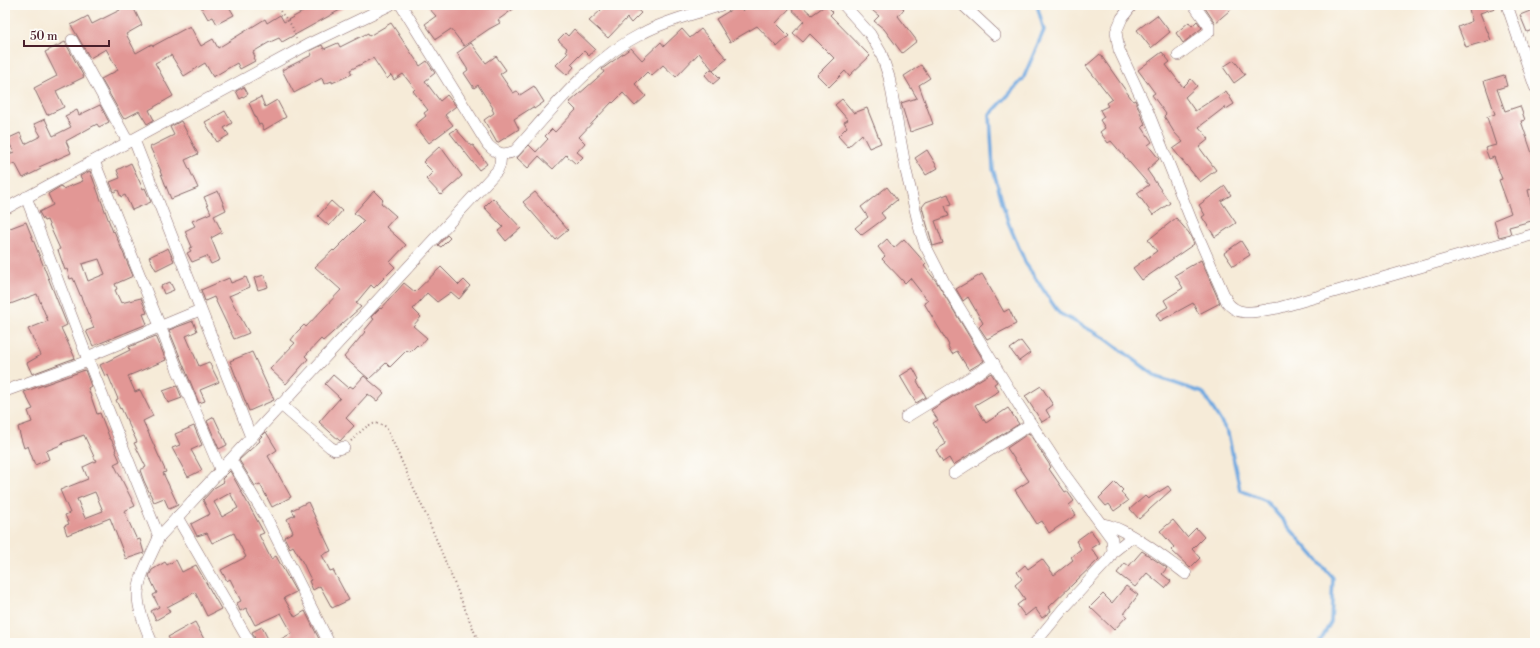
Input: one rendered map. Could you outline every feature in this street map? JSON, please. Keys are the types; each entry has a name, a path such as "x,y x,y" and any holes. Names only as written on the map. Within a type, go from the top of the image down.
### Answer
{"street":[{"path":"5,209 307,45 390,5"},
{"path":"400,5 488,145 494,151 501,154 508,154 515,151 576,82 623,44 645,32 721,5"},
{"path":"844,5 870,34 881,53 889,77 906,171 925,246 945,284 1031,424 1065,475 1112,539 1112,552"},
{"path":"963,5 995,35"},
{"path":"1132,5 1122,18 1116,32 1119,50 1148,112 1192,222 1227,302 1232,309 1242,313 1278,308 1535,234"},
{"path":"1178,55 1209,32 1209,26 1194,5"},
{"path":"1508,5 1530,59 1535,87"},
{"path":"72,40 131,141 251,437"},
{"path":"152,643 141,612 138,596 139,585 159,537 497,170 500,164 501,154"},
{"path":"94,161 160,326 221,471"},
{"path":"26,197 87,359 159,537"},
{"path":"5,391 87,359 160,326 200,310"},
{"path":"906,417 994,363"},
{"path":"280,404 330,447 335,450 344,447"},
{"path":"954,473 1031,424"},
{"path":"231,460 267,520 329,643"},
{"path":"177,517 250,643"},
{"path":"1101,524 1114,526 1141,541 1186,574"},
{"path":"1035,643 1063,608 1101,568 1112,552 1132,537"}],"path":[{"path":"275,5 307,45"},
{"path":"344,447 372,424 377,422 386,427 427,517 480,643"}],"building":[{"path":"118,5 132,5 142,25 126,34 136,53 152,44 153,46 190,26 201,46 213,39 218,48 265,19 267,23 280,15 284,22 310,8 312,10 322,5 349,5 282,42 279,38 268,43 253,52 255,57 253,58 255,61 240,69 237,63 213,77 205,63 184,76 171,55 155,63 173,96 149,110 154,120 147,124 139,111 124,119 101,79 118,70 106,49 90,58 71,25 88,16 92,24 120,10"},
{"path":"200,5 228,5 234,15 217,24 213,17 208,19"},
{"path":"426,5 519,5 498,20 500,23 464,46 451,29 436,39 425,24 436,16"},
{"path":"595,5 632,5 641,13 631,23 627,18 608,38 589,21 601,10"},
{"path":"739,5 743,11 749,5 801,5 812,15 826,5 833,12 830,15 870,56 849,76 845,71 829,87 817,75 834,58 810,34 803,42 793,33 804,21 790,8 776,23 789,36 777,47 757,26 730,42 716,19"},
{"path":"866,5 899,5 904,9 898,16 917,41 902,53 884,29 874,21 879,16"},
{"path":"1203,5 1236,5 1215,23"},
{"path":"1468,5 1498,5 1498,7 1480,13 1491,40 1466,47 1458,27 1472,21"},
{"path":"1535,9 1535,29 1527,32 1520,15"},
{"path":"1157,15 1170,32 1151,48 1137,30"},
{"path":"1197,21 1202,28 1183,43 1176,33 1189,22 1192,26"},
{"path":"391,23 420,66 427,61 435,73 425,81 440,101 447,95 456,106 445,115 453,125 429,143 415,125 426,116 424,113 428,110 413,91 415,89 403,74 394,80 391,75 387,79 373,58 350,70 352,74 332,83 332,81 324,84 322,78 294,93 282,70 312,55 310,51 322,45 324,49 338,43 340,47 368,33 369,36"},
{"path":"574,29 595,49 589,56 584,51 571,64 574,67 567,75 556,65 568,53 566,50 567,48 558,40 565,33 568,36"},
{"path":"682,29 690,38 701,29 727,59 713,70 699,53 676,77 663,65 651,76 647,72 635,84 646,96 635,106 623,93 613,103 612,102 579,137 585,143 577,152 583,157 576,164 566,155 553,169 539,156 528,168 517,158 529,145 536,152 548,139 545,136 552,129 555,132 576,110 569,103 604,72 602,69 631,48 642,60 661,42 664,46"},
{"path":"65,42 84,77 56,91 64,107 47,115 34,88 57,76 45,52"},
{"path":"471,43 486,63 496,56 506,70 500,74 513,93 517,91 520,95 534,86 544,102 514,119 519,129 497,143 484,120 494,113 493,108 478,85 474,88 464,73 468,70 457,53"},
{"path":"1162,52 1170,62 1166,65 1183,87 1191,79 1197,86 1185,97 1195,111 1226,91 1234,104 1226,109 1225,107 1199,127 1209,139 1199,147 1216,170 1200,182 1173,149 1183,142 1174,132 1164,116 1166,114 1152,95 1155,93 1138,70"},
{"path":"1100,54 1133,101 1135,100 1145,124 1142,127 1152,142 1148,145 1159,159 1147,170 1170,203 1153,215 1137,193 1149,185 1111,141 1108,143 1100,132 1105,128 1100,120 1104,117 1100,110 1108,106 1106,103 1112,99 1086,66"},
{"path":"1234,60 1245,75 1234,83 1223,67"},
{"path":"921,65 930,78 919,85 933,124 910,132 901,103 917,98 904,76"},
{"path":"711,69 720,78 713,84 705,75"},
{"path":"1504,75 1507,86 1497,89 1505,111 1520,106 1525,120 1521,121 1535,162 1535,188 1528,190 1532,207 1535,206 1535,220 1509,227 1511,234 1499,237 1494,220 1511,213 1499,180 1502,179 1494,157 1489,159 1485,148 1496,145 1487,117 1495,114 1484,81"},
{"path":"244,87 248,94 240,99 236,91"},
{"path":"261,97 265,107 277,100 286,117 264,130 261,124 259,125 249,103"},
{"path":"842,99 854,113 867,108 881,143 869,148 862,134 848,147 838,136 847,127 844,122 848,120 835,105"},
{"path":"100,105 109,122 99,127 97,124 66,141 71,153 39,167 41,169 23,178 15,163 5,167 5,156 14,152 7,139 20,133 25,144 41,136 34,124 45,119 53,136 71,127 65,116 77,110 79,115"},
{"path":"225,111 232,123 224,128 229,135 217,142 205,122"},
{"path":"181,121 198,154 185,160 198,188 171,199 161,171 150,147 174,135 170,127"},
{"path":"456,129 471,146 473,145 487,164 479,170 450,133"},
{"path":"440,146 462,176 441,195 426,179 433,172 423,162"},
{"path":"927,150 938,168 926,175 915,158"},
{"path":"131,163 151,202 132,210 125,195 121,197 118,190 114,192 110,182 120,178 117,170"},
{"path":"90,171 113,232 114,231 133,276 115,284 117,289 115,290 121,303 141,298 147,313 143,314 147,324 93,346 86,331 94,328 73,278 70,279 67,269 65,270 58,250 60,249 47,220 44,221 39,212 53,205 48,194 61,186 63,189 83,181 80,176","holes":["99,259 105,274 88,281 82,264"]},
{"path":"1225,186 1231,195 1221,201 1236,223 1215,237 1202,217 1205,215 1199,205"},
{"path":"887,187 897,200 881,213 885,218 862,235 855,228 868,217 861,207"},
{"path":"218,191 226,210 214,216 222,232 211,238 220,260 211,264 207,256 192,262 187,253 191,251 189,248 192,247 185,231 195,226 192,221 211,213 204,197"},
{"path":"374,191 383,200 381,203 396,216 386,227 406,245 390,262 395,267 374,288 371,285 356,303 361,307 323,341 321,339 305,356 308,359 286,384 270,369 295,343 291,340 297,332 304,325 306,327 341,290 315,267 333,250 334,251 364,221 354,213"},
{"path":"535,192 568,230 556,240 523,202"},
{"path":"948,194 952,204 945,206 949,216 935,221 943,243 933,246 922,207 926,202"},
{"path":"493,198 521,228 506,241 498,231 503,227 484,207"},
{"path":"331,201 342,211 329,226 318,216"},
{"path":"1176,218 1189,233 1194,244 1142,280 1133,268 1157,251 1148,240"},
{"path":"26,222 67,325 61,328 75,358 32,374 27,363 41,355 28,329 48,321 37,294 5,306 5,230"},
{"path":"447,235 450,238 441,247 438,245"},
{"path":"887,239 894,248 904,239 926,264 924,266 936,281 984,361 969,370 957,351 952,354 948,346 949,345 924,303 928,301 910,278 905,283 882,259 885,256 878,247"},
{"path":"1241,241 1250,255 1233,266 1224,253"},
{"path":"168,248 174,261 156,270 149,257"},
{"path":"1201,260 1220,303 1199,314 1193,303 1160,321 1156,314 1168,307 1164,300 1183,288 1175,275"},
{"path":"441,267 459,285 464,280 470,286 459,299 451,292 437,302 427,293 413,309 421,317 413,326 427,338 419,347 417,345 410,352 407,350 390,367 386,363 369,379 344,357 374,319 371,317 380,308 381,309 404,283 415,292"},
{"path":"982,274 1004,312 1009,309 1016,324 987,339 979,327 983,323 968,297 963,301 956,289"},
{"path":"264,275 268,287 258,290 254,278"},
{"path":"246,277 250,287 229,296 249,333 234,339 214,297 205,301 201,290 229,278 231,283"},
{"path":"170,282 174,290 164,294 161,286"},
{"path":"193,321 197,331 186,336 199,366 209,362 219,382 200,390 205,401 199,403 169,330"},
{"path":"156,336 166,360 128,376 135,392 140,390 153,416 143,421 166,472 163,473 178,505 169,509 164,498 154,502 140,470 146,467 134,443 137,442 116,400 118,399 108,375 105,376 100,365 130,350 129,347"},
{"path":"1021,341 1030,353 1019,361 1010,349"},
{"path":"252,352 274,400 249,411 230,361"},
{"path":"913,368 919,379 917,381 926,397 916,403 900,376"},
{"path":"85,370 91,386 88,388 97,414 100,413 120,461 114,464 135,506 124,511 137,540 140,539 144,553 126,559 110,518 67,535 64,526 69,524 65,515 70,513 60,490 88,479 83,467 96,461 84,435 46,451 49,459 35,465 28,446 24,448 18,427 32,422 28,411 33,409 24,392","holes":["95,492 103,511 85,518 77,499"]},
{"path":"991,373 997,382 994,384 999,391 975,405 986,423 1008,408 1019,424 953,465 949,458 943,462 936,450 946,444 933,423 938,420 931,410"},
{"path":"333,375 348,388 350,386 353,388 364,376 384,393 377,401 368,394 346,418 354,426 340,441 319,422 340,398 325,384"},
{"path":"177,386 182,398 168,403 163,391"},
{"path":"1041,386 1053,405 1046,410 1050,417 1042,422 1025,396"},
{"path":"214,417 227,445 219,449 207,421"},
{"path":"194,426 202,445 191,450 202,470 188,477 172,448 180,445 175,434"},
{"path":"266,432 277,450 268,456 291,497 272,507 260,484 255,486 239,460 260,441 259,439"},
{"path":"1029,433 1051,467 1049,469 1065,492 1067,491 1074,501 1069,505 1076,515 1049,533 1042,521 1037,524 1015,490 1029,481 1007,448"},
{"path":"230,471 264,533 259,535 271,559 276,556 296,592 284,598 295,617 305,611 321,643 274,643 292,633 281,613 255,625 246,608 240,611 237,603 241,601 230,579 227,581 221,570 246,557 234,533 212,543 207,533 197,536 191,524 210,514 203,500 214,488 224,482 222,479","holes":["230,493 238,508 222,517 214,502"]},
{"path":"1115,482 1123,490 1121,492 1128,501 1114,511 1109,504 1106,506 1099,498"},
{"path":"1168,486 1171,490 1139,519 1130,509 1145,496 1148,499"},
{"path":"308,502 331,551 322,555 330,571 333,570 349,600 332,608 320,586 313,590 309,581 311,580 303,563 293,546 290,548 284,537 293,532 287,519 295,515 292,510"},
{"path":"1173,520 1187,537 1196,528 1204,537 1192,549 1200,558 1190,568 1171,550 1174,547 1160,531"},
{"path":"1091,530 1099,543 1091,548 1099,559 1049,607 1051,611 1042,618 1035,608 1025,616 1017,605 1025,599 1015,585 1022,579 1017,572 1025,565 1028,569 1042,559 1054,575 1073,560 1071,557 1081,549 1076,541"},
{"path":"1142,551 1167,568 1162,574 1171,581 1165,588 1147,573 1135,587 1117,573 1125,563 1129,566"},
{"path":"176,560 182,572 196,565 221,609 207,616 195,592 167,607 170,612 156,620 151,611 159,607 153,595 157,593 149,576 152,570 165,562 167,565"},
{"path":"1126,586 1138,595 1124,614 1127,616 1114,630 1090,607 1103,594 1112,603"},
{"path":"195,622 206,643 172,643 168,637"},
{"path":"262,627 270,643 257,643 252,632"}],"waterway":[{"path":"1037,5 1044,30 1023,79 990,115 993,169 1008,222 1026,264 1059,313 1105,338 1157,377 1203,393 1228,433 1240,490 1266,501 1333,578 1331,622 1319,643"}]}
